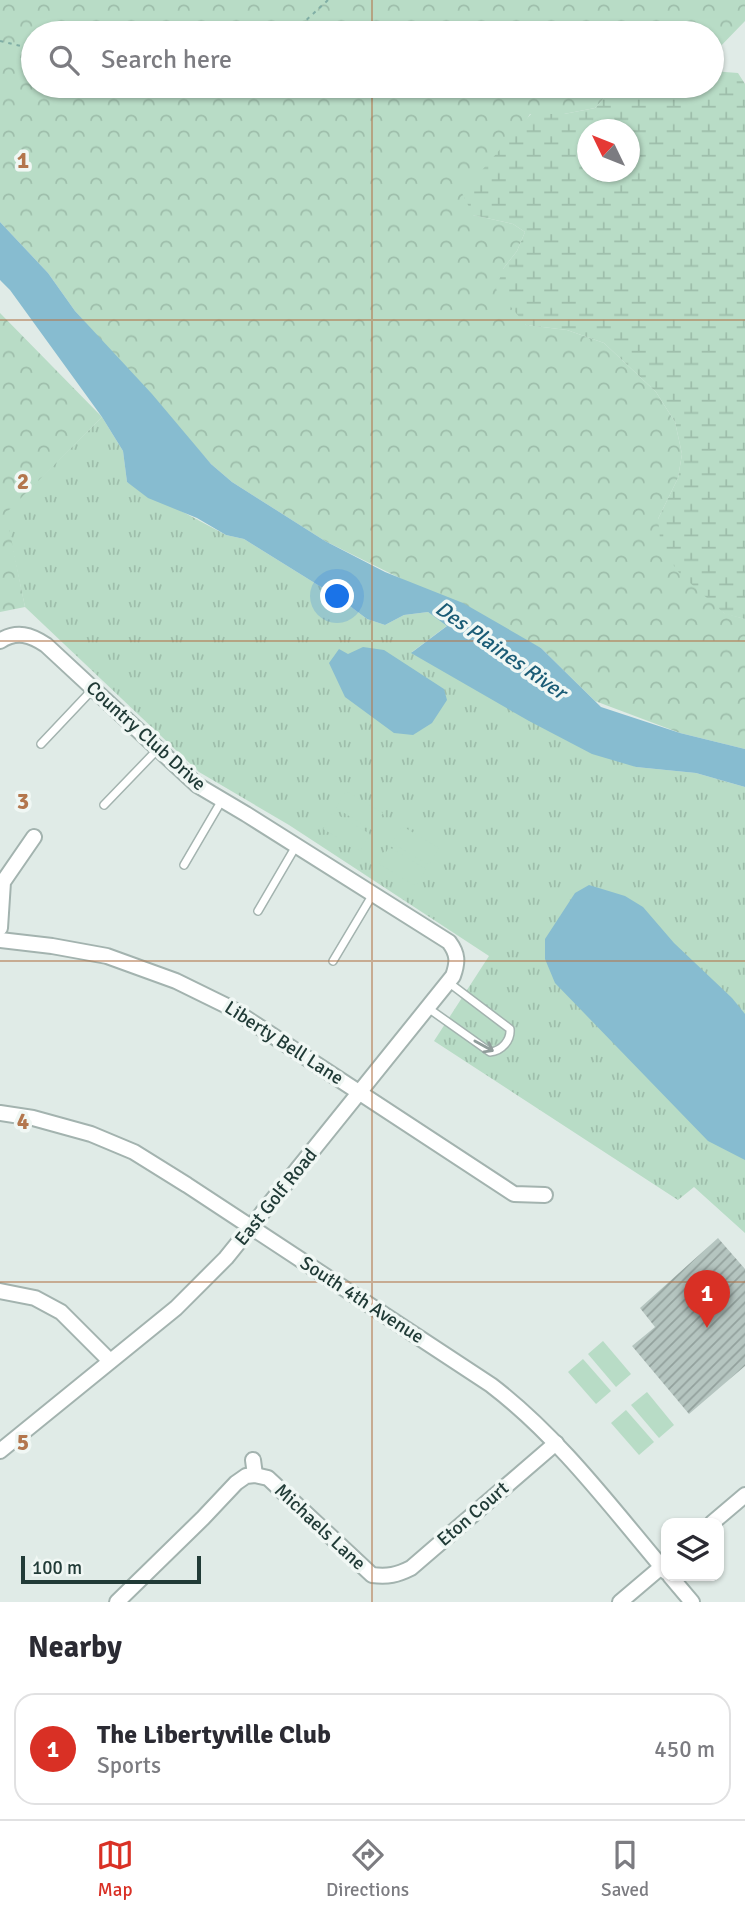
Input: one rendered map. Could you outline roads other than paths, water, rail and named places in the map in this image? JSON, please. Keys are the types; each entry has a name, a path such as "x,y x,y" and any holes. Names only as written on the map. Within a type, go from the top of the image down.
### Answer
{"street":[{"name":"Country Club Drive","path":"0,640 18,634 32,636 46,645 197,785 401,912"},
{"path":"0,928 4,882 34,836"},
{"name":"East Golf Road","path":"0,1451 176,1308 226,1258 453,976 457,965 455,950 449,942 401,912"},
{"name":"Liberty Bell Lane","path":"0,940 107,956 176,981 229,1007 514,1194 545,1195"},
{"name":"South 4th Avenue","path":"0,1114 33,1118 91,1134 134,1152 491,1385 518,1405 556,1443 661,1563"},
{"path":"0,1291 35,1298 61,1312 110,1361"},
{"name":"Eton Court","path":"386,1577 398,1575 411,1568 556,1443"},
{"path":"117,1602 236,1483 246,1476 255,1475 253,1460"},
{"name":"Michaels Lane","path":"255,1475 268,1478 372,1575 386,1577"},
{"path":"718,1518 745,1495"},
{"path":"620,1602 661,1573"},
{"name":"South 4th Avenue","path":"675,1581 692,1602"}],"lane":[{"path":"41,744 93,689"},
{"path":"104,806 157,750"},
{"path":"184,864 222,800"},
{"path":"258,911 296,846"},
{"path":"333,961 373,894"},
{"path":"427,1008 490,1052 499,1050 507,1042 510,1029 448,982"}],"water":[{"name":"Des Plaines River","path":"0,222 48,273 75,311 152,394 211,464 232,482 325,541 385,572 463,603 541,648 601,707 680,733 745,749 745,787 696,773 636,767 592,754 411,653 447,626 428,612 404,615 385,625 367,619 342,600 244,539 226,535 197,518 148,498 127,482 123,451 102,417 0,280"},
{"path":"363,647 384,650 444,689 447,700 432,723 413,735 394,733 345,697 329,663 339,649 348,654"},
{"path":"589,885 625,896 643,907 674,943 732,998 745,1014 745,1160 708,1141 555,983 545,959 545,939 575,893"}],"place":[{"name":"The Libertyville Club","path":"707,1328"}]}
